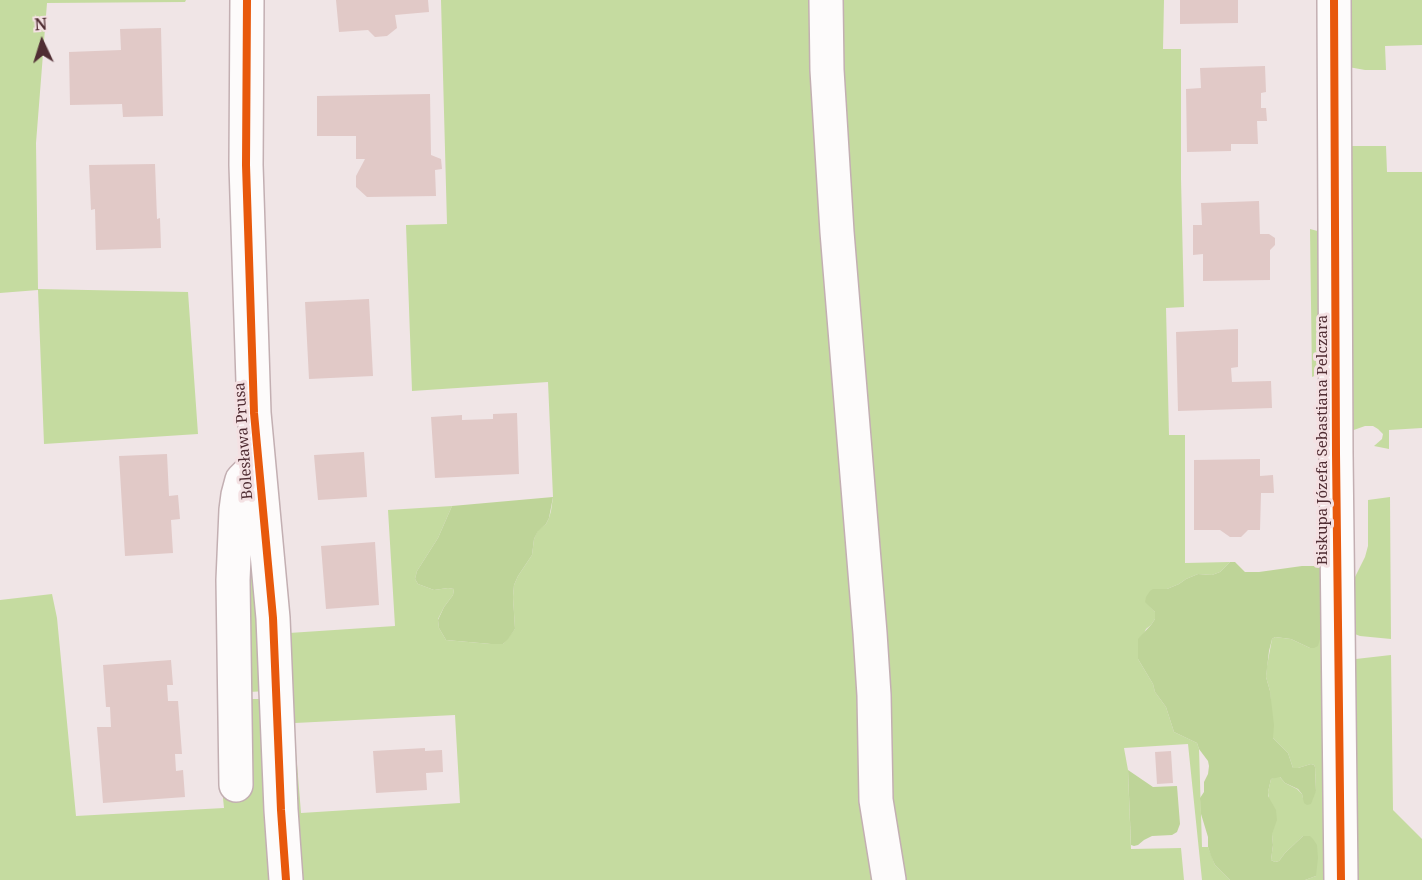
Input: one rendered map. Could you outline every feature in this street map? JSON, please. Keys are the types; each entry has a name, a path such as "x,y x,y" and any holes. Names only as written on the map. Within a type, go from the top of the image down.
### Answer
{"street":[{"name":"Bolesława Prusa","path":"247,0 247,224 254,412 273,618 286,880"},
{"path":"826,0 827,70 837,232 871,643 876,800 889,880"},
{"name":"Biskupa Józefa Sebastiana Pelczara","path":"1334,0 1341,880"},
{"path":"236,785 233,580 236,510 242,480 258,467"}],"green space":[{"path":"0,0 186,0 185,2 47,3 36,143 38,289 188,292 198,434 44,444 38,290 0,293"},
{"path":"441,0 1164,0 1163,49 1181,49 1184,307 1166,308 1169,435 1185,435 1185,563 1230,562 1220,572 1212,575 1198,574 1167,589 1158,589 1146,602 1155,612 1155,619 1146,629 1138,647 1138,659 1153,684 1155,692 1166,707 1174,732 1197,743 1202,847 1208,847 1215,865 1230,880 1202,880 1188,744 1124,748 1128,770 1131,849 1181,848 1184,880 297,880 292,753 296,752 301,813 460,803 455,715 288,722 289,633 395,626 388,510 452,506 438,538 417,571 415,579 418,584 434,590 454,589 453,595 438,619 439,628 446,640 503,644 515,629 514,585 532,555 538,530 546,524 551,511 553,497 548,382 412,391 406,225 447,224"},
{"path":"1344,0 1422,0 1422,45 1385,46 1386,70 1365,70 1343,66"},
{"path":"1343,146 1386,146 1387,172 1422,172 1422,428 1389,430 1389,449 1374,446 1382,439 1383,434 1373,426 1351,431"},
{"path":"1310,229 1325,233 1320,369 1319,374 1312,377"},
{"path":"553,497 549,518 538,531 534,539 532,555 514,585 515,629 508,639 503,644 446,640 439,628 438,620 453,595 454,589 434,590 418,584 415,579 417,571 438,538 452,506"},
{"path":"1390,497 1391,639 1360,636 1352,633 1351,585 1368,546 1368,500"},
{"path":"252,520 267,691 249,692 247,607"},
{"path":"1230,562 1235,562 1245,572 1302,566 1322,569 1322,624 1318,646 1310,648 1291,639 1275,637 1272,639 1269,651 1266,677 1274,725 1273,738 1288,753 1293,768 1311,764 1315,767 1316,791 1311,804 1304,803 1298,789 1285,783 1280,777 1271,779 1268,792 1276,810 1277,820 1272,834 1271,860 1279,861 1303,836 1310,836 1317,845 1316,876 1305,880 1230,880 1215,865 1208,847 1208,837 1201,814 1200,798 1204,792 1204,782 1208,774 1208,761 1197,743 1174,732 1166,707 1155,692 1153,684 1138,659 1138,639 1155,619 1155,612 1145,602 1150,591 1167,589 1198,574 1212,575 1220,572"},
{"path":"52,594 57,618 76,816 224,808 222,788 250,699 267,699 272,880 0,880 0,600"},
{"path":"1322,624 1331,880 1305,880 1316,876 1303,836 1279,861 1271,860 1273,845 1268,792 1271,779 1279,776 1285,783 1297,789 1303,798 1316,791 1315,767 1311,764 1293,768 1288,753 1273,738 1270,691 1266,677 1272,639 1275,637 1291,639 1310,648"},
{"path":"1391,655 1393,810 1422,839 1422,880 1356,880 1347,660"},
{"path":"1128,770 1153,787 1177,786 1180,824 1177,832 1172,835 1152,836 1138,845 1131,845"}],"building":[{"path":"336,0 428,0 429,12 395,15 397,28 387,36 375,37 368,30 339,32"},
{"path":"1180,0 1238,0 1238,23 1180,24"},
{"path":"161,28 163,116 123,117 122,104 70,105 69,52 121,50 120,29"},
{"path":"1265,66 1266,92 1261,93 1261,108 1266,108 1267,121 1257,121 1258,144 1231,144 1231,151 1187,152 1186,89 1201,88 1200,68"},
{"path":"430,94 431,155 441,159 442,169 435,170 436,196 367,197 356,187 356,176 365,159 356,159 356,136 317,136 317,96"},
{"path":"155,164 157,219 160,218 161,248 96,250 95,209 91,210 89,165"},
{"path":"1259,201 1260,234 1269,234 1275,238 1275,245 1270,250 1270,280 1203,281 1203,254 1193,255 1193,225 1202,225 1201,203"},
{"path":"369,299 373,376 309,379 305,302"},
{"path":"1238,329 1238,367 1231,368 1232,382 1271,381 1272,408 1178,411 1176,332"},
{"path":"517,413 519,474 435,478 431,417 462,415 462,420 493,419 493,414"},
{"path":"364,452 367,497 318,500 314,455"},
{"path":"167,454 169,496 178,495 180,519 171,520 173,553 125,556 119,456"},
{"path":"1260,459 1260,476 1273,475 1274,493 1261,493 1260,530 1248,530 1241,537 1230,537 1220,530 1194,530 1194,460"},
{"path":"375,542 379,605 326,609 321,546"},
{"path":"171,660 173,685 167,685 168,701 178,701 182,754 175,754 176,771 183,770 185,797 103,803 97,727 111,727 110,707 106,707 103,665"},
{"path":"425,748 425,751 442,750 443,772 426,773 427,790 376,793 373,751"},
{"path":"1171,751 1173,783 1157,784 1155,752"}],"cycle path":[{"path":"247,0 246,165 254,413 273,618 286,880"},
{"path":"1334,0 1341,880"}]}
